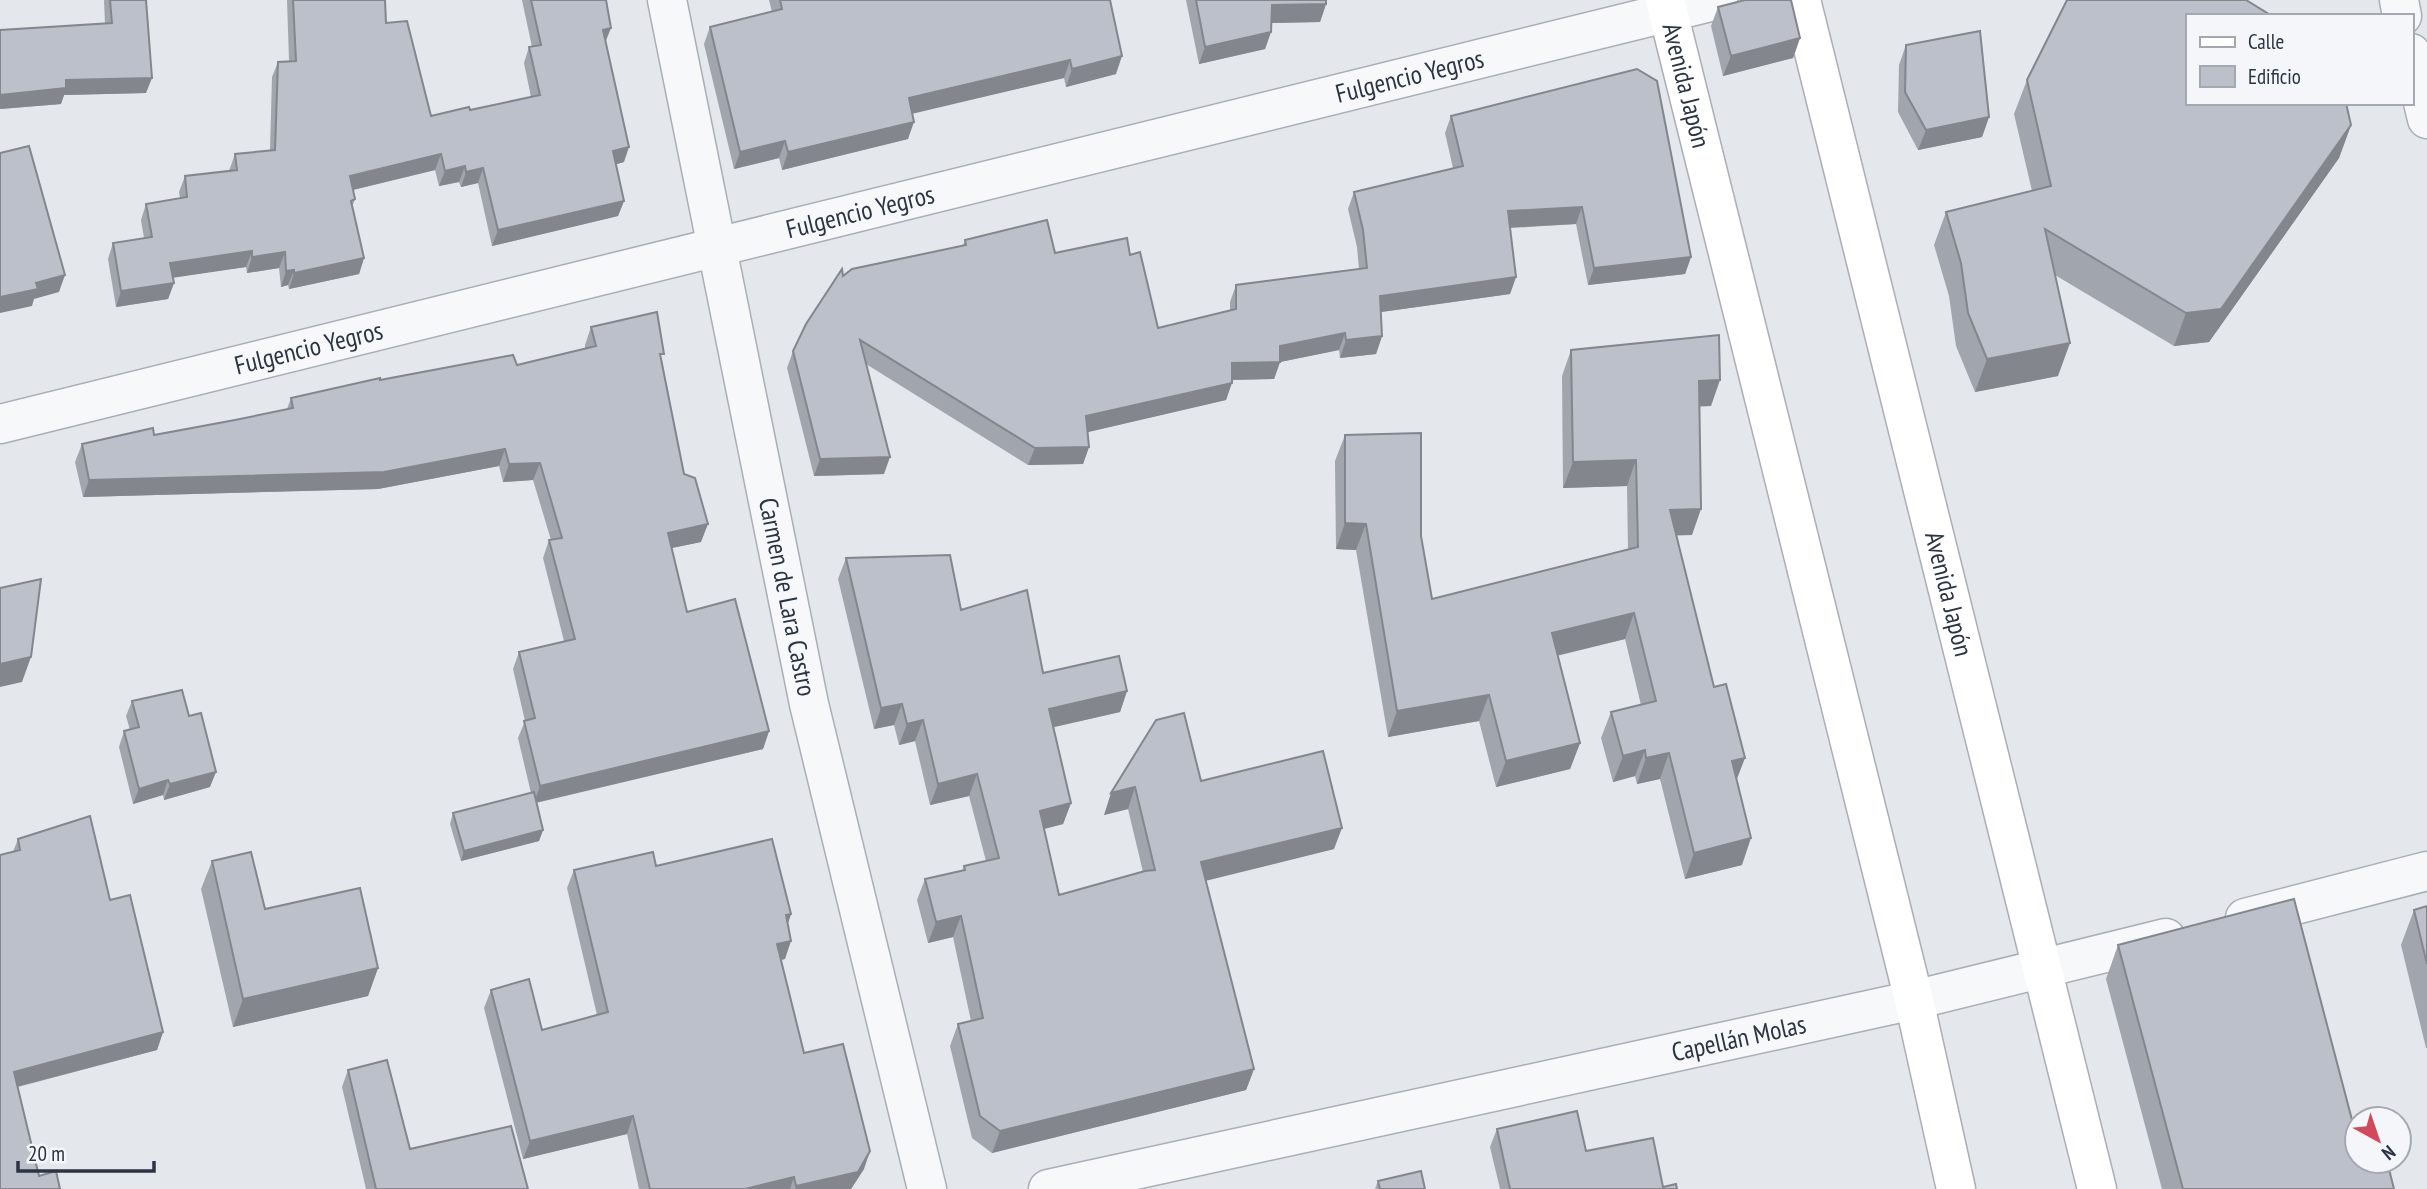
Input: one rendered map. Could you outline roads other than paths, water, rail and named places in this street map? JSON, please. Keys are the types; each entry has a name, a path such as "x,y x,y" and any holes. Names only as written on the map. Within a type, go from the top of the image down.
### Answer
{"main road":[{"name":"Avenida Japón","path":"1801,0 2097,1189"},
{"name":"Avenida Japón","path":"1666,6 1914,1000 1956,1189"}],"street":[{"name":"Carmen de Lara Castro","path":"667,0 809,704 927,1189"},
{"name":"Fulgencio Yegros","path":"0,424 718,247 1666,6 1718,0"},
{"path":"2413,61 2427,119"},
{"name":"Capellán Molas","path":"1048,1189 1914,1000 2427,871"}]}
